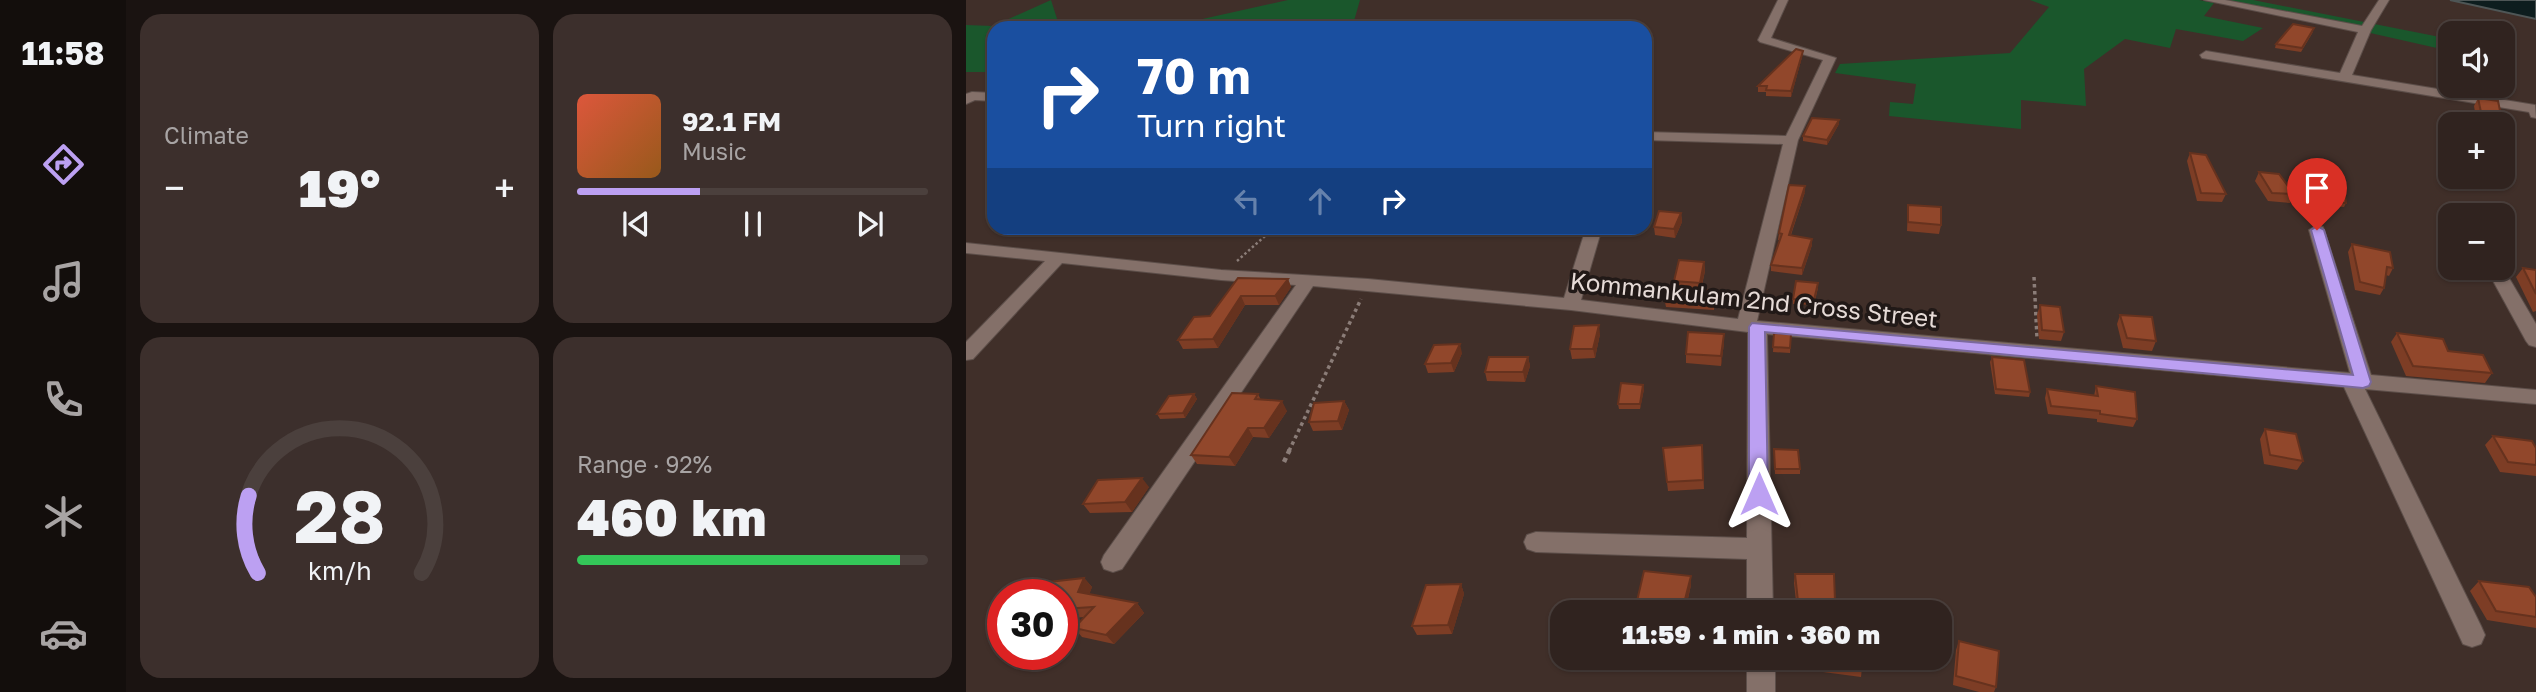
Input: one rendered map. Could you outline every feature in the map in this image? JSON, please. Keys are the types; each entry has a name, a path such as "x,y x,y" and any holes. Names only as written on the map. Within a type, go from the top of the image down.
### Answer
{"street":[{"path":"1760,600 1752,326 1791,140 1830,58 1764,40 1783,0"},
{"path":"2209,0 2365,30"},
{"path":"2345,76 2365,30 2384,0"},
{"path":"2206,55 2535,109 2536,114"},
{"path":"966,100 972,96 987,97"},
{"path":"1652,136 1791,140"},
{"path":"2317,230 2357,381 2472,635"},
{"path":"1571,304 1592,235"},
{"name":"Kommankulam 2nd Cross Street","path":"966,248 1221,275 1368,284 1571,304 1752,326 2536,397"},
{"path":"966,354 1057,259"},
{"path":"1113,562 1308,280"},
{"path":"2502,280 2536,341"},
{"path":"1535,542 1760,550"},
{"path":"1761,670 1761,692"}],"path":[{"path":"1221,275 1267,235"},
{"path":"2034,277 2038,352"},
{"path":"1284,461 1368,284"}],"green space":[{"path":"1051,0 1058,21 1004,21"},
{"path":"1288,0 1360,0 1354,21 1194,21"},
{"path":"2030,0 2199,0 2214,3 2204,16 2263,28 2243,41 2176,29 2170,48 2125,39 2084,69 2086,106 2021,100 2021,129 1889,116 1890,102 1913,104 1916,84 1835,73 1840,64 2010,53 2049,7"},
{"path":"2224,0 2253,0 2438,37 2438,48"},
{"path":"966,25 987,26 987,72 966,72"}],"shaded area":[{"path":"2450,0 2536,0 2536,19"}],"building":[{"path":"2293,24 2314,28 2302,48 2276,44"},
{"path":"1796,49 1803,51 1791,91 1766,90 1767,86 1758,86"},
{"path":"2478,98 2498,101 2500,112 2481,112"},
{"path":"1812,118 1839,120 1827,140 1803,136"},
{"path":"2190,153 2206,155 2226,194 2201,193"},
{"path":"2259,172 2279,174 2294,194 2272,193"},
{"path":"2320,178 2343,182 2346,203 2328,202"},
{"path":"1789,185 1805,186 1789,235 1812,239 1802,268 1771,265 1782,234 1779,233"},
{"path":"1908,205 1941,207 1941,225 1908,222"},
{"path":"1659,211 1681,213 1674,229 1654,227"},
{"path":"2352,244 2390,252 2393,268 2387,267 2384,288 2360,282"},
{"path":"1679,260 1704,262 1700,283 1674,281"},
{"path":"2523,268 2536,270 2536,294"},
{"path":"1238,278 1288,279 1275,296 1241,296 1213,339 1178,340 1194,317 1210,316"},
{"path":"1796,281 1818,283 1814,300 1793,299"},
{"path":"1666,287 1715,291 1714,305 1665,302"},
{"path":"2040,305 2060,307 2064,332 2042,330"},
{"path":"2120,315 2152,317 2156,341 2127,338"},
{"path":"1599,325 1593,349 1570,349 1574,326"},
{"path":"1688,332 1724,334 1721,356 1686,354"},
{"path":"1774,333 1791,334 1790,348 1773,347"},
{"path":"2397,333 2443,339 2448,351 2483,355 2492,373 2413,366"},
{"path":"1460,344 1451,363 1425,364 1434,345"},
{"path":"1489,357 1528,357 1523,372 1485,372"},
{"path":"1992,357 2024,360 2030,392 1996,389"},
{"path":"1621,383 1643,385 1640,404 1618,404"},
{"path":"2096,386 2135,392 2137,419 2100,414 2100,411 2051,406 2047,389 2098,396"},
{"path":"1232,393 1258,394 1255,399 1282,401 1264,428 1248,428 1229,457 1191,455"},
{"path":"1194,394 1183,413 1157,414 1169,396"},
{"path":"1344,401 1338,421 1309,422 1314,403"},
{"path":"2265,429 2296,434 2303,461 2270,455"},
{"path":"2493,436 2532,441 2536,448 2536,465 2508,462"},
{"path":"1702,445 1703,480 1667,482 1663,448"},
{"path":"1774,449 1798,450 1800,469 1775,469"},
{"path":"1142,478 1125,502 1083,504 1098,480"},
{"path":"1644,571 1691,576 1685,600 1637,600"},
{"path":"1795,574 1834,574 1835,600 1798,600"},
{"path":"1084,578 1078,592 1078,579 1075,579"},
{"path":"2479,581 2529,587 2536,597 2536,617 2496,611"},
{"path":"1461,584 1448,625 1412,626 1426,585"},
{"path":"1078,592 1137,603 1106,635 1078,629 1078,624 1094,607 1078,608"},
{"path":"1959,641 1999,651 1996,687 1956,676"}],"route":[{"path":"1759,494 1757,327 2363,382 2317,230"}]}
